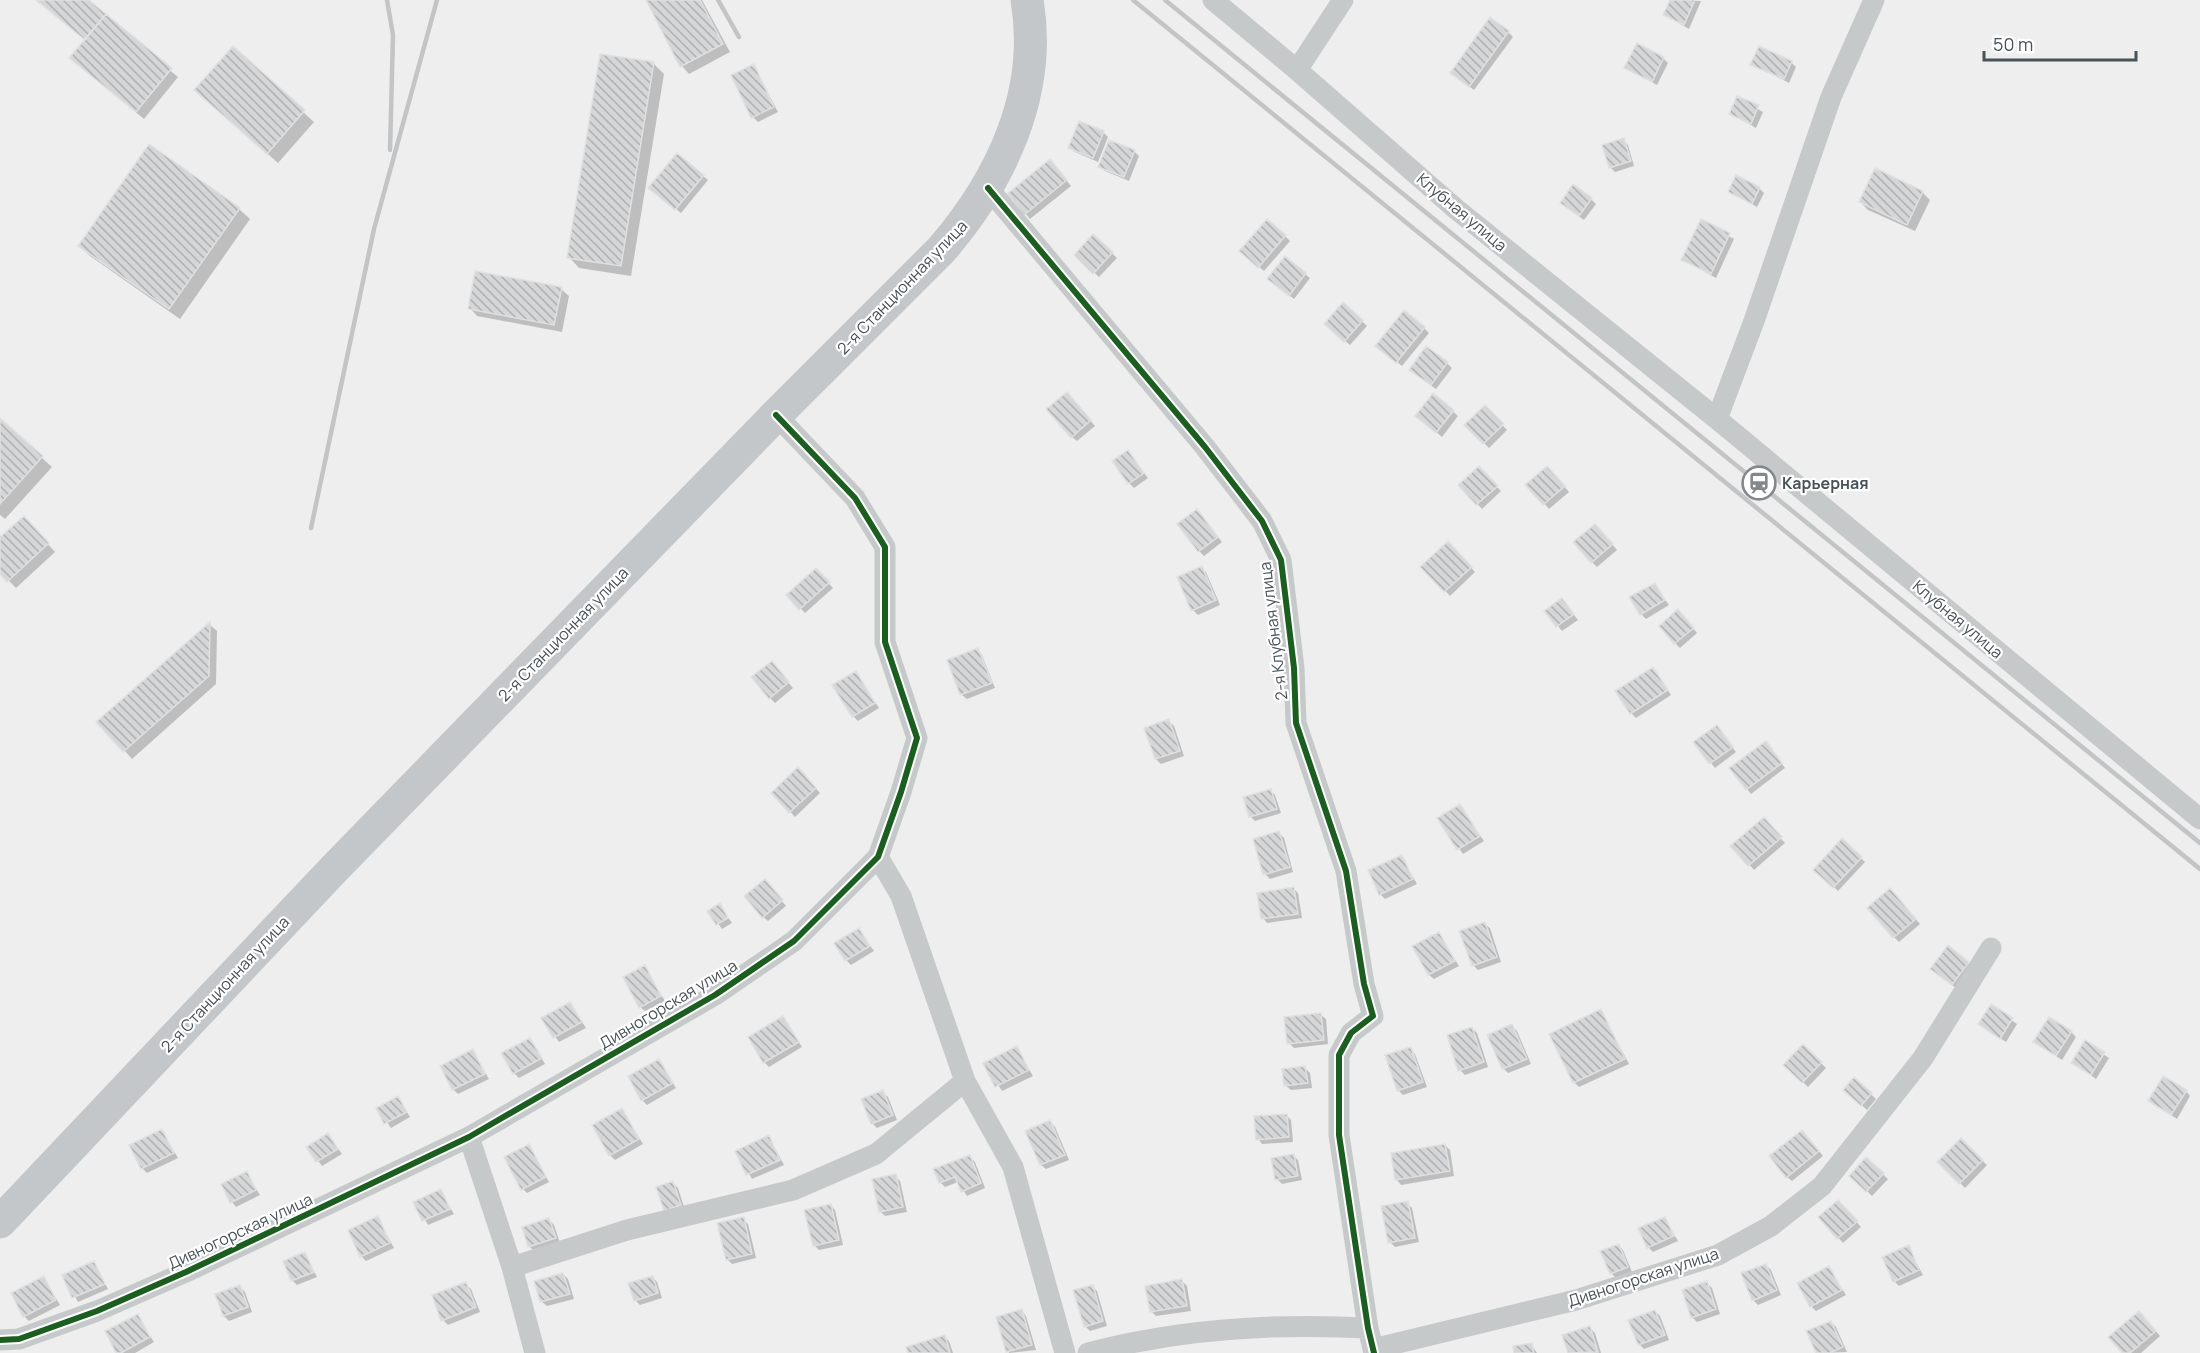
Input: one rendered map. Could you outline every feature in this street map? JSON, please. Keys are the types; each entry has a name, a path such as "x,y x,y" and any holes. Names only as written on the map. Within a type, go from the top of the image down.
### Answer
{"main road":[{"name":"2-я Станционная улица","path":"0,1222 334,869 776,415 942,249 988,188 1006,154 1022,105 1030,62 1027,0"}],"street":[{"name":"Клубная улица","path":"1213,0 1456,209 1717,419 2200,819"},
{"path":"1297,70 1343,0"},
{"path":"1717,419 1754,321 1831,98 1874,0"},
{"name":"2-я Клубная улица","path":"988,188 1205,447 1262,521 1281,560 1294,668 1296,723 1346,871 1362,973 1373,1016 1351,1033 1339,1055 1340,1135 1368,1328"},
{"name":"Дивногорская улица","path":"0,1340 19,1340 98,1311 186,1272 469,1137 715,995 795,940 878,857 902,792 916,738 885,642 885,547 855,498 776,415"},
{"path":"878,857 901,896 965,1081 1012,1167 1065,1353"},
{"name":"Дивногорская улица","path":"1374,1351 1576,1300 1718,1255 1771,1226 1822,1186 1909,1077 1991,948"},
{"path":"512,1267 627,1230 793,1190 876,1154 965,1081"},
{"path":"469,1137 512,1267 535,1353"},
{"path":"1088,1353 1122,1344 1229,1328 1305,1325 1368,1328 1374,1351"}],"building":[{"path":"36,0 89,0 106,14 85,40"},
{"path":"646,0 700,0 723,44 680,67"},
{"path":"1670,0 1695,0 1684,25 1663,15"},
{"path":"106,14 172,68 136,112 69,58"},
{"path":"1490,17 1509,31 1469,87 1450,73"},
{"path":"1637,43 1664,57 1652,82 1624,68"},
{"path":"233,46 305,110 267,154 194,90"},
{"path":"1759,46 1792,61 1784,79 1750,65"},
{"path":"600,54 654,62 621,266 567,258"},
{"path":"754,64 774,107 751,118 731,75"},
{"path":"1737,96 1759,105 1751,124 1729,114"},
{"path":"1079,121 1104,131 1093,158 1068,148"},
{"path":"1624,138 1631,161 1609,168 1602,145"},
{"path":"1109,140 1135,150 1124,177 1098,167"},
{"path":"149,144 240,208 169,309 78,246"},
{"path":"677,153 704,175 675,210 648,188"},
{"path":"1050,159 1067,180 1024,215 1007,194"},
{"path":"1875,168 1923,191 1907,225 1859,202"},
{"path":"1736,175 1760,187 1752,204 1728,192"},
{"path":"1573,184 1592,198 1579,216 1560,203"},
{"path":"1267,219 1286,235 1258,268 1239,251"},
{"path":"1701,219 1730,233 1711,274 1681,260"},
{"path":"1093,234 1113,252 1093,274 1074,255"},
{"path":"1285,256 1306,273 1289,296 1267,279"},
{"path":"475,271 562,287 554,325 468,309"},
{"path":"1343,302 1363,320 1344,342 1324,324"},
{"path":"1404,310 1425,327 1396,363 1375,346"},
{"path":"1426,346 1448,362 1431,385 1409,370"},
{"path":"1067,392 1091,420 1071,438 1046,409"},
{"path":"1433,393 1454,410 1436,433 1415,416"},
{"path":"1485,405 1504,424 1483,444 1464,425"},
{"path":"0,418 43,456 0,504"},
{"path":"1128,450 1144,473 1128,484 1112,461"},
{"path":"1479,466 1498,486 1476,505 1458,485"},
{"path":"1547,466 1565,486 1543,505 1525,485"},
{"path":"1197,509 1218,537 1198,552 1177,524"},
{"path":"24,516 49,543 7,582 0,574 0,537"},
{"path":"1595,524 1613,544 1591,563 1573,542"},
{"path":"1448,541 1472,567 1444,592 1420,567"},
{"path":"1202,566 1216,600 1191,611 1177,577"},
{"path":"816,568 830,582 799,610 786,595"},
{"path":"1655,583 1665,600 1640,615 1629,597"},
{"path":"1562,598 1574,614 1556,627 1544,611"},
{"path":"1678,609 1694,628 1674,644 1659,626"},
{"path":"210,622 209,676 123,752 96,722"},
{"path":"978,648 992,683 960,695 947,660"},
{"path":"772,661 789,682 769,699 751,677"},
{"path":"1653,667 1668,690 1630,714 1615,691"},
{"path":"856,671 875,703 852,717 832,685"},
{"path":"1169,719 1180,751 1155,759 1144,728"},
{"path":"1717,725 1733,747 1709,764 1693,742"},
{"path":"1766,741 1782,763 1746,790 1729,768"},
{"path":"798,767 816,788 789,813 771,793"},
{"path":"1271,789 1277,809 1249,817 1243,797"},
{"path":"1460,804 1480,836 1457,850 1437,818"},
{"path":"1764,817 1782,837 1748,866 1730,846"},
{"path":"1279,831 1290,867 1263,875 1253,839"},
{"path":"1842,838 1862,857 1833,888 1813,870"},
{"path":"1402,855 1413,879 1379,895 1368,870"},
{"path":"765,879 783,900 762,918 744,896"},
{"path":"1294,887 1298,914 1261,919 1257,893"},
{"path":"1890,888 1916,919 1893,938 1867,908"},
{"path":"720,903 728,918 716,925 707,911"},
{"path":"1485,922 1497,957 1472,966 1459,931"},
{"path":"859,928 870,946 845,961 834,943"},
{"path":"1439,932 1455,961 1428,975 1412,946"},
{"path":"1948,945 1969,962 1952,985 1930,969"},
{"path":"645,965 661,996 639,1008 623,977"},
{"path":"570,1002 582,1022 553,1038 541,1018"},
{"path":"1991,1004 2013,1018 2000,1039 1978,1024"},
{"path":"1601,1009 1625,1059 1573,1083 1549,1034"},
{"path":"1321,1013 1324,1040 1287,1044 1284,1017"},
{"path":"783,1016 799,1042 763,1063 748,1037"},
{"path":"2049,1017 2072,1031 2056,1056 2033,1042"},
{"path":"1512,1024 1527,1059 1502,1069 1487,1035"},
{"path":"1472,1027 1484,1062 1458,1071 1447,1035"},
{"path":"530,1038 542,1058 513,1074 501,1053"},
{"path":"2085,1040 2105,1052 2091,1075 2071,1063"},
{"path":"1803,1044 1822,1062 1802,1083 1783,1065"},
{"path":"1017,1046 1029,1070 995,1087 983,1063"},
{"path":"1411,1047 1423,1082 1397,1091 1385,1055"},
{"path":"473,1049 485,1074 452,1090 440,1066"},
{"path":"659,1059 673,1083 641,1101 628,1076"},
{"path":"1305,1066 1308,1083 1284,1086 1282,1069"},
{"path":"2163,1076 2187,1090 2171,1115 2148,1101"},
{"path":"1854,1077 1872,1093 1861,1106 1843,1090"},
{"path":"883,1090 893,1115 871,1124 861,1099"},
{"path":"398,1096 407,1112 384,1124 376,1108"},
{"path":"622,1108 639,1139 609,1156 592,1125"},
{"path":"1287,1114 1289,1137 1256,1140 1254,1116"},
{"path":"1050,1120 1065,1155 1040,1165 1025,1131"},
{"path":"162,1129 174,1153 141,1169 129,1145"},
{"path":"1802,1130 1819,1151 1786,1178 1769,1156"},
{"path":"328,1133 338,1149 316,1162 306,1147"},
{"path":"769,1135 780,1160 746,1175 735,1151"},
{"path":"1961,1138 1983,1160 1959,1184 1937,1162"},
{"path":"529,1144 546,1177 521,1190 504,1157"},
{"path":"1445,1144 1450,1171 1395,1180 1391,1153"},
{"path":"1294,1154 1298,1176 1275,1180 1271,1158"},
{"path":"970,1155 981,1183 961,1192 955,1177 939,1183 933,1169"},
{"path":"1866,1157 1884,1173 1866,1192 1849,1176"},
{"path":"247,1171 256,1190 230,1203 221,1184"},
{"path":"896,1174 903,1207 879,1212 872,1179"},
{"path":"673,1181 681,1205 664,1211 656,1187"},
{"path":"441,1189 450,1209 422,1221 413,1202"},
{"path":"1838,1200 1858,1221 1837,1239 1818,1217"},
{"path":"1408,1201 1415,1238 1388,1243 1381,1206"},
{"path":"831,1204 839,1240 813,1246 804,1210"},
{"path":"378,1216 390,1243 360,1257 348,1230"},
{"path":"744,1217 752,1254 726,1260 717,1223"},
{"path":"1665,1217 1674,1236 1647,1248 1638,1228"},
{"path":"549,1218 556,1238 528,1247 522,1227"},
{"path":"1619,1244 1628,1267 1610,1274 1600,1251"},
{"path":"1909,1245 1919,1270 1893,1282 1882,1257"},
{"path":"305,1252 314,1272 291,1281 283,1261"},
{"path":"94,1261 105,1284 72,1298 62,1275"},
{"path":"1766,1264 1777,1290 1752,1301 1741,1273"},
{"path":"1829,1266 1842,1290 1810,1307 1797,1283"},
{"path":"563,1273 570,1294 540,1302 534,1281"},
{"path":"44,1276 56,1300 23,1317 11,1293"},
{"path":"653,1276 658,1293 634,1301 628,1283"},
{"path":"1182,1279 1187,1306 1150,1312 1145,1286"},
{"path":"1707,1281 1716,1309 1691,1318 1682,1290"},
{"path":"466,1282 476,1307 441,1321 432,1295"},
{"path":"240,1285 248,1307 223,1316 215,1294"},
{"path":"1093,1285 1103,1321 1084,1327 1073,1290"},
{"path":"1022,1309 1032,1345 1006,1352 996,1317"},
{"path":"1655,1310 1665,1335 1638,1345 1628,1320"},
{"path":"2139,1311 2156,1331 2130,1353 2122,1353 2108,1337"},
{"path":"138,1314 150,1337 121,1353 116,1353 105,1331"},
{"path":"1831,1321 1843,1347 1830,1353 1816,1353 1806,1331"},
{"path":"1590,1326 1598,1352 1568,1353 1562,1335"},
{"path":"945,1335 950,1353 908,1353 906,1347"},
{"path":"1532,1343 1534,1353 1514,1353 1513,1346"}],"railway":[{"path":"387,0 393,35 390,150"},
{"path":"311,528 374,229 437,0"},
{"path":"718,0 739,37"},
{"path":"1133,0 2200,869"},
{"path":"1165,0 2200,843"}],"cycle path":[{"path":"988,188 1205,447 1262,521 1281,560 1294,668 1296,723 1346,871 1364,984 1373,1016 1351,1033 1339,1055 1339,1135 1368,1328 1374,1353"},
{"path":"0,1340 19,1339 97,1311 186,1272 469,1137 715,995 794,941 878,857 917,738 885,642 885,547 855,498 776,415"}],"place":[{"name":"Карьерная","path":"1759,483"}]}
